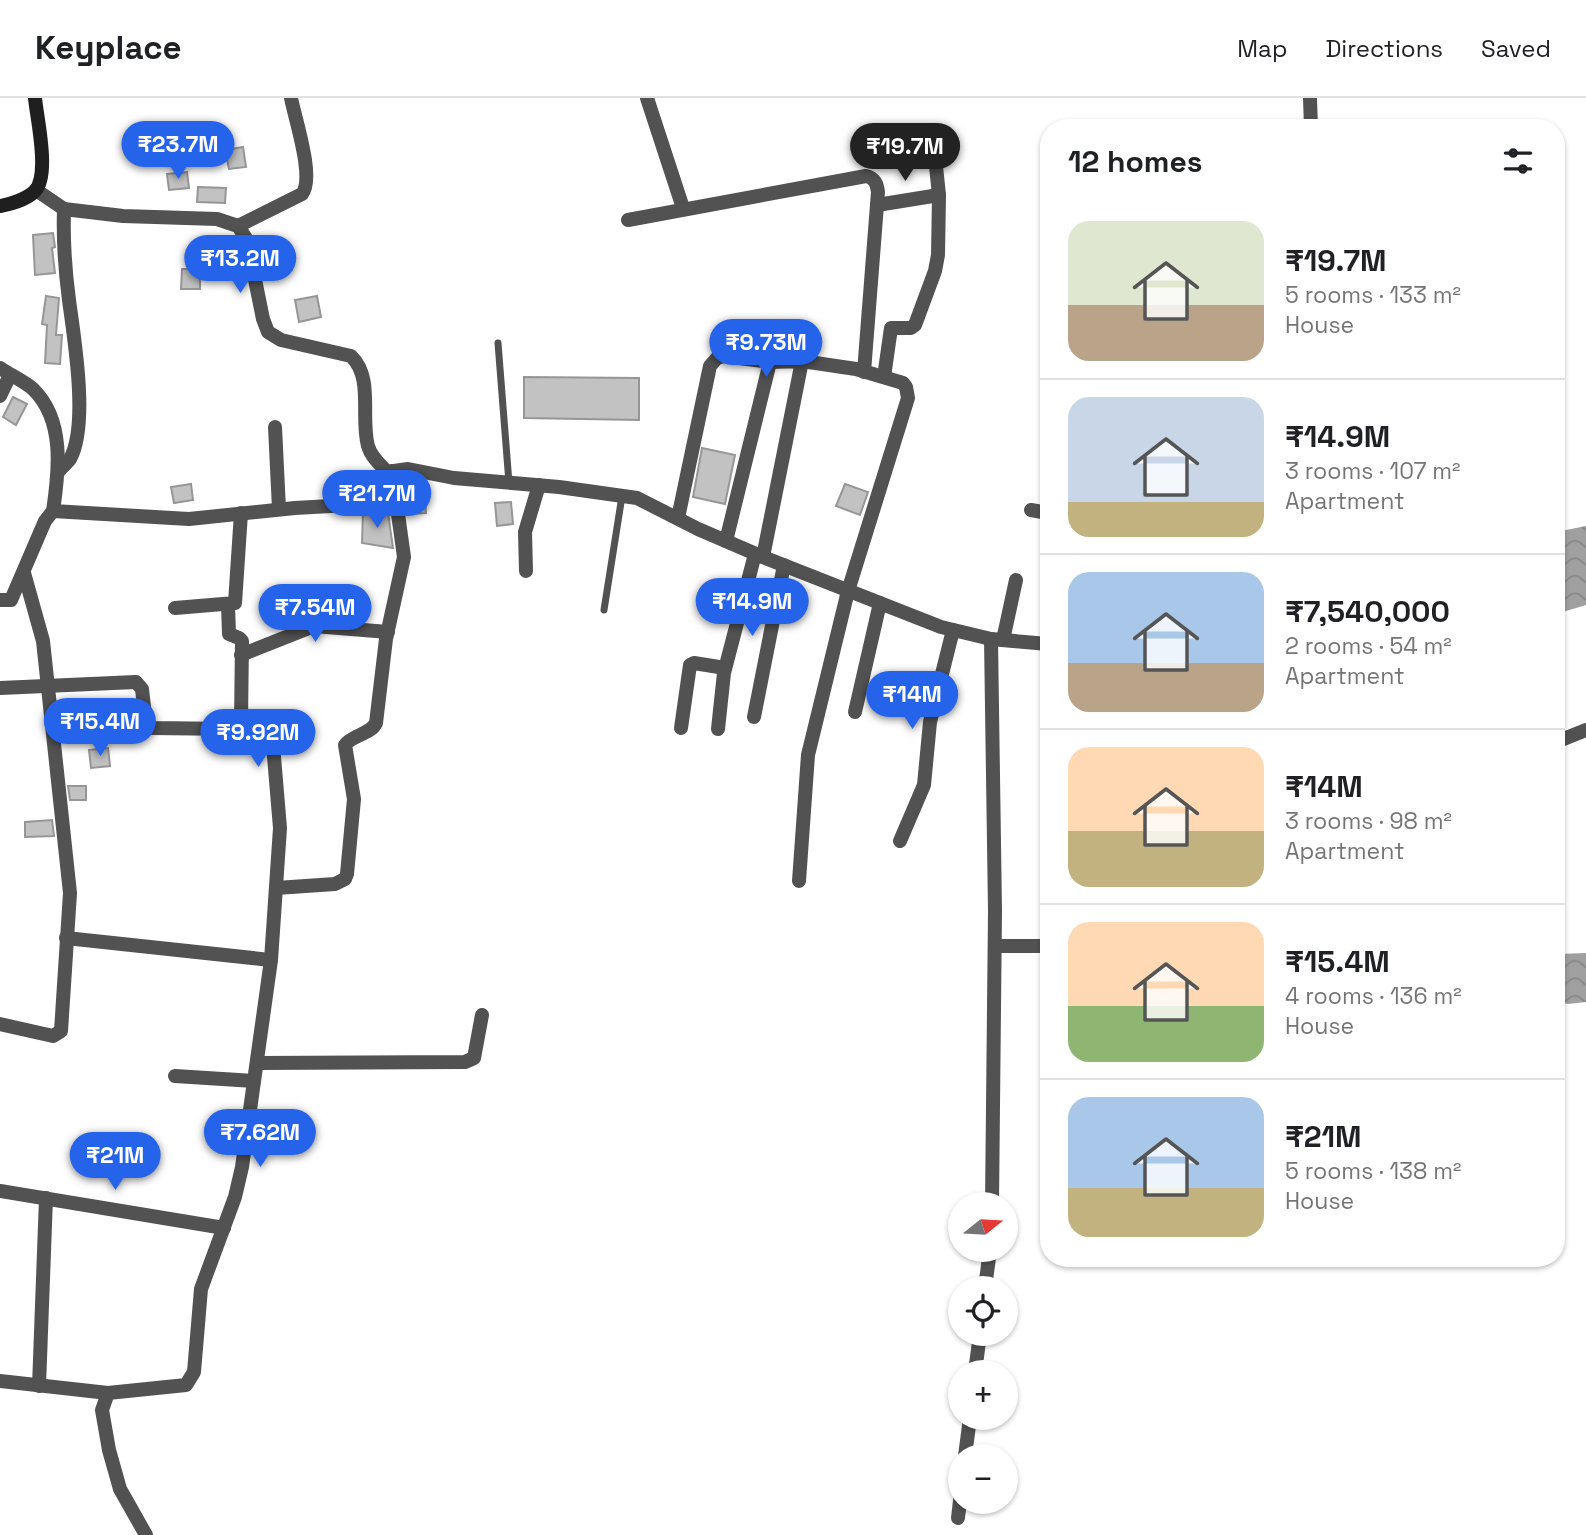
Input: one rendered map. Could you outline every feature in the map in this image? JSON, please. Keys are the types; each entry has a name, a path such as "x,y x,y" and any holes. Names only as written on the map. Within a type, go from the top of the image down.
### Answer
{"street":[{"path":"0,206 21,200 36,190 41,177 35,98"},
{"path":"238,226 306,190 307,173 291,98"},
{"path":"647,98 683,208"},
{"path":"1310,98 1311,119"},
{"path":"884,377 891,328 915,325 935,271 938,255 939,195 933,138"},
{"path":"628,220 866,176 874,180 877,185 877,205 864,372"},
{"path":"36,190 64,209 123,216 217,219 238,226 247,240 268,332 281,340 351,356 358,362 364,384 368,445 376,460 390,472 404,557 388,632 375,726 345,745 354,799 345,879 335,884 276,888"},
{"path":"877,205 939,195"},
{"path":"59,471 70,459 78,430 78,353 63,241 64,209"},
{"path":"678,518 710,366 717,358 723,356 770,362 802,361 864,372 903,383 906,387 908,398 848,591 808,755 799,881"},
{"path":"718,729 725,668 759,555 802,361"},
{"path":"726,541 770,362"},
{"path":"0,396 5,372 33,389 48,412 57,444 59,471 53,510 45,521 11,600 0,600"},
{"path":"275,427 279,509"},
{"path":"53,510 189,519 279,509 349,505 390,472 408,469 454,478 539,485 638,498 726,541 941,627 997,640 1040,643"},
{"path":"526,571 526,527 539,485"},
{"path":"1031,510 1040,512"},
{"path":"175,608 228,605 236,601 241,513"},
{"path":"754,717 783,565"},
{"path":"0,1024 53,1036 61,1031 70,892 43,641 24,573"},
{"path":"992,1192 997,640 1016,580"},
{"path":"855,712 880,603"},
{"path":"228,605 229,634 241,639 243,725"},
{"path":"241,655 314,626 388,632"},
{"path":"900,841 924,785 930,722 953,630"},
{"path":"681,728 690,665 695,663 725,668"},
{"path":"0,688 136,682 142,689 148,727 267,727 272,733 279,811 271,960 242,1167 235,1197 201,1289 194,1372 186,1385 108,1393 0,1381"},
{"path":"1565,738 1586,730"},
{"path":"66,938 271,960"},
{"path":"995,946 1040,946"},
{"path":"257,1063 465,1062 474,1058 482,1015"},
{"path":"175,1076 254,1081"},
{"path":"0,1191 224,1228"},
{"path":"38,1386 46,1198"},
{"path":"108,1393 102,1410 108,1450 120,1489 146,1535"},
{"path":"958,1514 958,1518"}],"lane":[{"path":"498,343 509,483"},
{"path":"604,610 622,496"}],"water":[{"path":"1586,526 1586,605 1565,611 1565,530"},
{"path":"1586,953 1586,1002 1565,1004 1565,954"}],"building":[{"path":"243,147 246,167 229,169 225,150"},
{"path":"187,172 189,188 169,190 167,174"},
{"path":"198,187 226,188 225,203 197,202"},
{"path":"53,233 55,273 35,275 33,235"},
{"path":"182,269 200,269 200,289 181,289"},
{"path":"46,296 59,298 56,335 62,335 60,364 45,363 47,325 42,324"},
{"path":"317,296 321,317 299,322 295,300"},
{"path":"524,377 639,378 639,420 524,418"},
{"path":"13,397 27,404 16,425 3,417"},
{"path":"702,448 735,455 725,504 693,497"},
{"path":"191,484 193,500 174,503 171,487"},
{"path":"845,484 868,492 860,515 836,506"},
{"path":"424,485 426,513 408,514 404,487"},
{"path":"511,502 513,524 497,526 495,503"},
{"path":"363,512 388,513 393,548 362,543"},
{"path":"108,748 110,766 91,768 89,750"},
{"path":"68,786 86,786 86,800 70,800"},
{"path":"52,820 54,836 25,837 25,822"}]}
